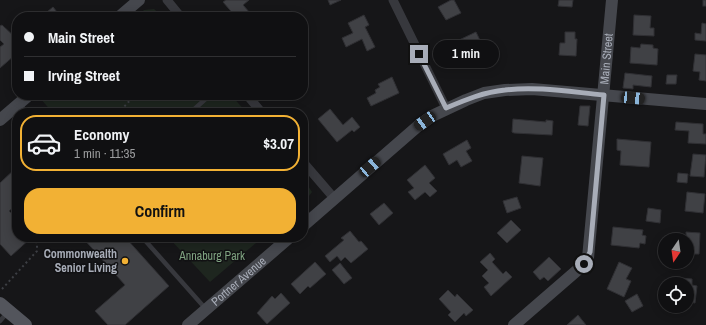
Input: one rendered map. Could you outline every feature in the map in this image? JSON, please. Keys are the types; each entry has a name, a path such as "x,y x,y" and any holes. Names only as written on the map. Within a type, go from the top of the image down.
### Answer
{"main road":[{"path":"3,312 25,325"}],"street":[{"path":"127,12 139,0"},
{"path":"166,0 177,12"},
{"path":"393,0 446,108"},
{"name":"Main Street","path":"514,325 581,267 588,258 612,0"},
{"path":"308,221 418,126 446,108 484,94 505,90 532,89 706,104"},
{"path":"14,108 23,100"},
{"path":"251,100 258,108"},
{"path":"0,120 12,110"},
{"path":"308,168 334,198"},
{"name":"Portner Avenue","path":"188,325 284,242"}],"lane":[{"path":"195,108 203,101"},
{"path":"19,104 23,108"},
{"path":"146,242 206,310"}],"path":[{"path":"124,108 131,100"},
{"path":"2,289 37,251 35,242"}],"green space":[{"path":"154,9 157,12 142,12 144,10"},
{"path":"42,100 235,100 243,108 49,108"},
{"path":"308,186 312,192 308,197"},
{"name":"Annaburg Park","path":"173,242 257,242 210,282"}],"building":[{"path":"226,0 249,0 243,5 249,12 232,12 223,2"},
{"path":"328,0 341,0 330,5"},
{"path":"451,0 454,0 461,13 446,20 438,7"},
{"path":"559,0 573,0 572,7 558,6"},
{"path":"703,0 706,0 706,6 703,6"},
{"path":"53,7 57,12 47,12"},
{"path":"364,15 369,25 365,27 375,47 367,51 362,39 346,47 342,38 353,33 348,23"},
{"path":"634,15 651,16 650,28 654,28 654,36 633,35"},
{"path":"702,23 706,24 706,41 695,40 695,33 701,34"},
{"path":"2,25 12,34 12,58 0,68 0,47 4,44 0,40 0,26"},
{"path":"476,32 487,55 466,64 455,42"},
{"path":"565,32 575,32 575,39 577,39 576,56 559,55 560,43 565,43"},
{"path":"641,44 653,45 653,48 658,49 657,65 630,63 631,47 640,48"},
{"path":"695,54 706,55 706,81 699,80 700,72 693,71"},
{"path":"625,73 652,76 651,87 633,85 633,89 623,88"},
{"path":"667,75 677,75 676,84 666,84"},
{"path":"392,77 399,93 371,106 367,98 376,93 375,90 380,87 378,84"},
{"path":"580,106 590,106 588,126 578,125"},
{"path":"330,109 343,125 352,117 360,127 354,132 352,130 337,142 318,119"},
{"path":"513,119 546,122 546,120 553,121 552,135 514,133 512,132"},
{"path":"676,122 703,124 703,134 706,134 706,144 688,143 689,131 675,130"},
{"path":"617,139 651,142 649,167 620,165 621,151 617,150"},
{"path":"467,140 471,148 466,151 472,161 461,167 457,160 449,165 443,154"},
{"path":"693,154 706,155 704,177 690,176"},
{"path":"522,156 543,158 540,186 519,183"},
{"path":"425,165 435,178 429,183 437,191 430,197 425,192 415,200 408,192 414,188 407,180"},
{"name":"Commonwealth Senior Living","path":"12,172 12,208 9,211 12,214 12,242 26,242 11,256 0,244 0,183"},
{"path":"678,173 688,174 687,183 677,182"},
{"path":"687,192 705,194 703,213 685,211"},
{"path":"517,197 521,208 507,213 503,201"},
{"path":"384,203 393,213 379,225 370,214"},
{"path":"648,208 661,210 660,223 646,221"},
{"path":"511,220 521,230 507,243 497,233"},
{"path":"613,227 643,230 642,235 646,236 645,244 640,243 639,248 611,245"},
{"path":"350,231 359,242 361,241 368,249 351,263 345,257 341,261 337,256 330,262 325,256 344,240 341,238"},
{"path":"686,232 700,233 699,254 694,254 694,233"},
{"name":"Commonwealth Senior Living","path":"86,242 129,242 169,286 125,325 108,325 95,311 125,285"},
{"path":"490,253 495,259 492,262 503,274 506,271 512,277 491,296 484,287 489,283 482,276 488,270 480,262"},
{"path":"549,257 561,269 548,281 544,277 540,280 533,272"},
{"path":"315,262 326,274 310,288 308,286 300,294 291,284"},
{"path":"619,262 632,268 626,279 631,281 624,297 607,289"},
{"path":"340,263 352,278 344,284 332,270"},
{"path":"694,285 697,286 694,303"},
{"path":"448,290 455,297 457,294 473,310 466,316 464,313 455,322 448,315 451,312 439,299"},
{"path":"281,293 290,303 267,324 257,313 272,296 275,299"},
{"path":"637,294 643,306 632,312 625,301"},
{"path":"578,315 586,325 567,325"}],"place":[{"name":"Commonwealth Senior Living","path":"125,261"}],"route":[{"path":"419,54 446,108 484,94 505,90 532,89 604,95 590,252 584,264"}]}
